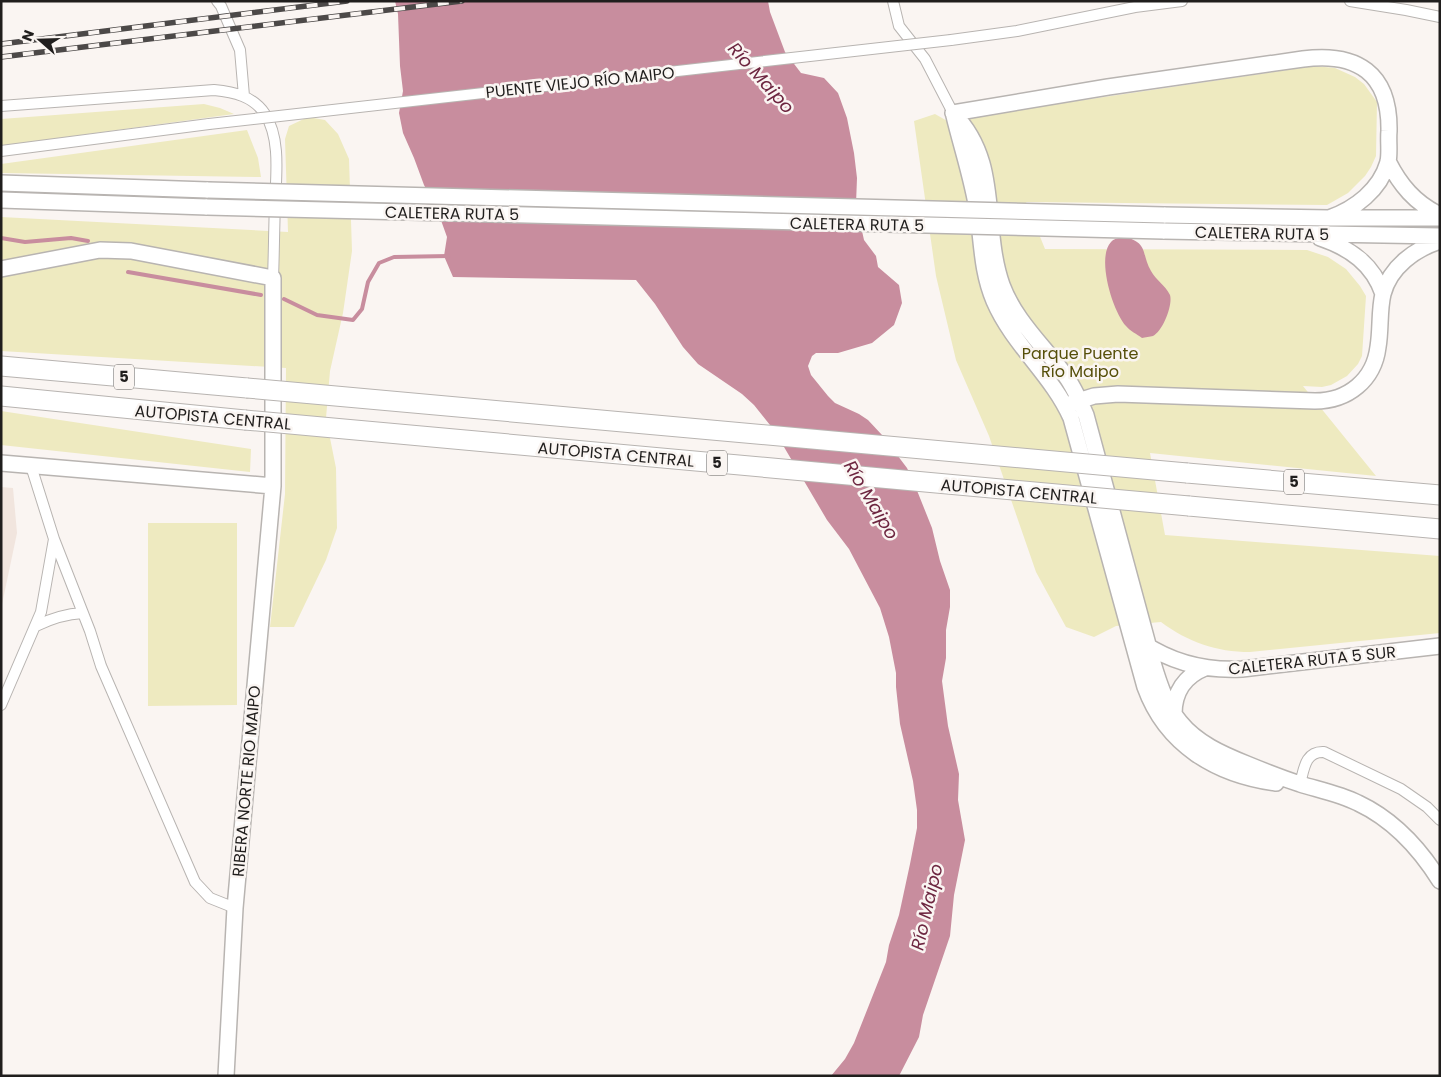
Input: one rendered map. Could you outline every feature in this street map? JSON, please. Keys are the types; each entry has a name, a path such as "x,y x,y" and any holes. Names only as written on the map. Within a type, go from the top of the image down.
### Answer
{"highway":[{"name":"AUTOPISTA CENTRAL","path":"1,366 1440,495"},
{"name":"AUTOPISTA CENTRAL","path":"1,396 244,420 1440,529"}],"main road":[{"path":"953,113 1117,85 1303,58 1340,58 1356,64 1370,74 1385,96 1389,114 1388,161 1378,183 1366,197 1352,208 1329,218"},
{"path":"953,113 971,133 984,168 989,197 993,248 998,271 1009,301 1029,331 1066,376 1076,432 1150,702 1164,726 1181,744 1201,757 1241,775 1274,783 1300,784"},
{"path":"1388,161 1401,184 1410,195 1440,217"},
{"name":"CALETERA RUTA 5","path":"1,183 1164,215 1329,218 1440,217"},
{"name":"CALETERA RUTA 5","path":"1,200 1164,231 1440,236"},
{"path":"1303,234 1329,241 1364,261 1376,277 1383,294"},
{"path":"1072,403 1094,396 1118,394 1315,402 1340,398 1356,389 1373,366 1378,350 1383,294 1392,276 1405,260 1425,247 1440,241"},
{"path":"1,269 111,249 131,250 273,278 273,486 1,463"},
{"path":"1072,403 1094,440 1158,680 1174,714 1192,734 1229,757 1300,784 1346,797 1372,811 1411,843 1440,881"},
{"name":"RIBERA NORTE RIO MAIPO","path":"226,1076 235,908 273,486"},
{"name":"CALETERA RUTA 5 SUR","path":"1131,636 1178,661 1205,668 1242,669 1440,646"},
{"path":"1174,714 1175,699 1181,686 1192,675 1205,668"}],"street":[{"path":"217,1 240,50 244,96"},
{"path":"893,1 898,26 926,59 953,113"},
{"name":"PUENTE VIEJO RÍO MAIPO","path":"1,151 209,124 951,40 1017,31 1135,8 1182,1"},
{"path":"1350,1 1440,17"},
{"path":"1,106 214,90 244,96 253,101 265,114 275,144 273,278"},
{"path":"31,466 54,539 83,613 101,666 195,882 210,898 235,908"},
{"path":"1,705 41,612 54,539"},
{"path":"36,626 66,614 83,613"},
{"path":"1300,784 1307,759 1315,753 1324,752 1401,788 1439,818"}],"shaded area":[{"path":"1,487 13,488 17,533 1,609"}],"green space":[{"name":"Parque Puente Río Maipo","path":"1314,66 1335,68 1355,77 1364,84 1377,102 1376,156 1371,167 1348,193 1327,205 1026,202 1045,249 1307,250 1328,257 1346,269 1366,296 1362,356 1358,364 1347,376 1331,385 1322,387 1303,386 1376,476 1150,453 1165,535 1440,556 1440,633 1238,652 1214,648 1192,640 1161,622 1116,626 1094,637 1066,627 1036,572 989,436 956,360 936,276 914,121 935,114 949,122 983,115"},
{"path":"204,104 234,114 1,146 1,119"},
{"path":"308,117 325,120 338,134 349,159 352,251 343,313 330,371 326,418 336,468 337,528 326,560 294,627 270,627 285,494 286,368 1,351 1,217 288,232 285,139 289,126"},
{"path":"247,130 258,158 261,177 1,173 1,164"},
{"path":"1,411 251,449 250,472 1,445"},
{"path":"148,523 237,523 237,705 148,706"}],"water":[{"name":"Río Maipo","path":"395,1 768,1 770,12 785,52 801,73 824,78 838,93 847,118 854,153 857,178 856,204 864,240 876,256 878,267 899,285 902,303 894,325 872,343 838,353 816,353 812,356 808,366 811,375 828,396 835,403 868,420 907,468 932,528 940,561 950,590 950,607 946,630 946,658 942,681 948,726 959,774 958,800 965,840 954,895 950,936 923,1015 919,1037 899,1076 831,1076 845,1059 854,1043 886,962 889,945 899,915 917,828 917,810 913,781 900,724 896,673 889,637 880,608 849,549 827,520 774,430 754,405 742,394 698,364 683,347 655,304 636,280 453,277 444,256 447,237 403,133 399,113 403,91 398,14"},
{"path":"1125,237 1138,242 1151,271 1170,295 1170,305 1166,317 1160,329 1153,336 1142,338 1128,328 1116,309 1108,285 1105,260 1107,250 1112,241"}],"waterway":[{"path":"1,238 25,242 71,238 88,241"},
{"path":"284,299 317,315 353,320 362,309 368,282 379,263 394,257 449,256"},
{"path":"128,272 261,295"}],"railway":[{"path":"1,44 347,1"},
{"path":"1,57 462,1"}]}
